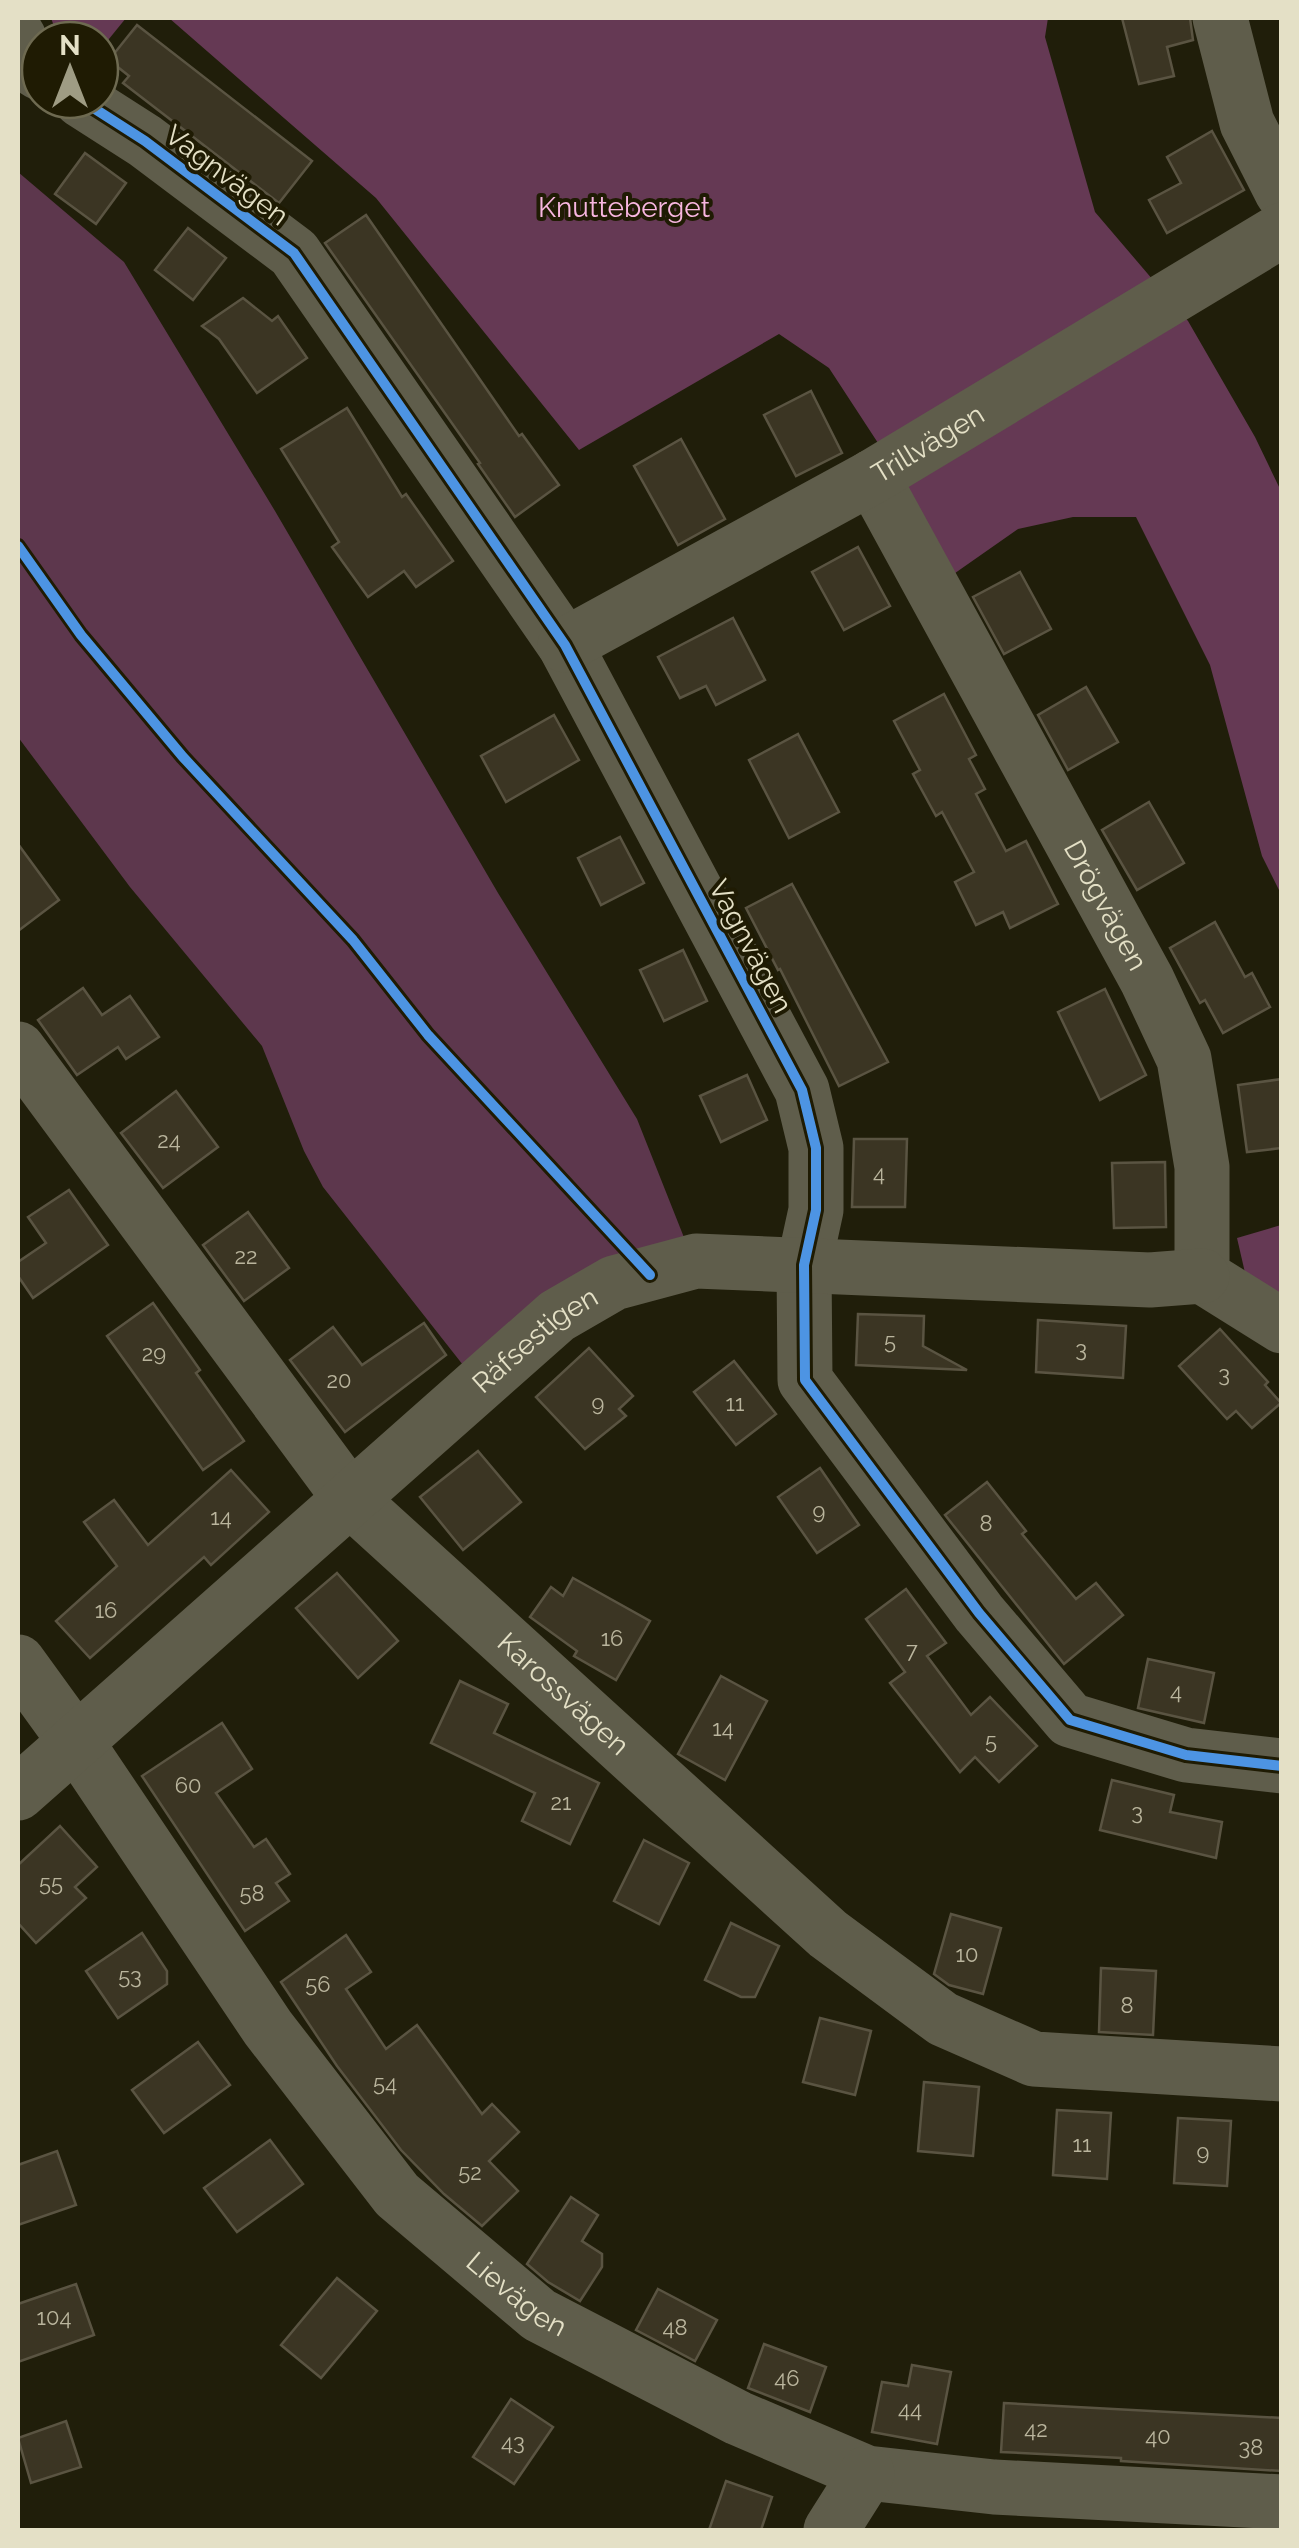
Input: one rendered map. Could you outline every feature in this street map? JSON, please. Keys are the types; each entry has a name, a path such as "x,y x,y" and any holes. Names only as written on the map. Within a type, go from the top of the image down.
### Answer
{"street":[{"path":"1220,18 1246,123 1282,192"},
{"name":"Vagnvägen","path":"111,120 294,253 565,646 802,1090 816,1148 816,1210 804,1266 806,1380 980,1614 1070,1720 1186,1755 1282,1766"},
{"name":"Trillvägen","path":"565,646 872,477 1282,230"},
{"name":"Drögvägen","path":"872,477 1146,980 1184,1059 1202,1167 1202,1276"},
{"name":"Karossvägen","path":"18,1049 352,1501 828,1934 943,2019 1034,2060 1282,2074"},
{"name":"Räfsestigen","path":"18,1793 558,1316 614,1283 696,1261 1150,1280 1202,1276"},
{"path":"1202,1276 1282,1326"},
{"name":"Lievägen","path":"18,1662 268,2028 398,2195 539,2315 738,2418 867,2472 994,2487 1118,2512 1282,2502"},
{"path":"831,2530 867,2472"}],"shaded area":[{"path":"18,172 124,262 498,893 637,1119 685,1240 474,1379 323,1187 304,1151 262,1046 130,887 18,737"}],"green space":[{"path":"126,18 120,25 120,20 52,20"},
{"name":"Knutteberget","path":"169,18 1048,18 1045,37 1095,212 1188,321 1255,437 1281,491 1281,894 1262,856 1210,665 1136,517 1073,517 1018,529 948,578 878,443 829,368 779,334 579,450 376,198"},
{"path":"1281,1225 1281,1311 1246,1277 1237,1238"}],"building":[{"path":"1122,18 1190,18 1193,40 1167,47 1174,76 1139,84"},
{"path":"137,25 312,161 279,203 123,83 129,76 120,69 120,46"},
{"path":"1212,131 1244,190 1167,233 1149,200 1181,183 1167,157"},
{"path":"85,153 126,183 96,224 55,194"},
{"path":"366,215 519,436 522,434 559,485 515,517 325,243"},
{"path":"188,228 226,258 193,300 155,270"},
{"path":"243,298 272,321 278,316 307,358 257,393 219,339 202,326"},
{"path":"811,391 842,453 796,476 764,415"},
{"path":"347,408 402,497 406,494 453,561 416,587 404,571 368,597 332,547 339,542 281,449"},
{"path":"681,439 725,519 678,545 634,466"},
{"path":"858,547 890,606 844,630 812,572"},
{"path":"1020,572 1051,629 1004,654 973,597"},
{"path":"733,618 765,680 716,705 706,686 680,698 658,657"},
{"path":"1086,687 1118,742 1068,770 1038,715"},
{"path":"944,694 976,755 969,759 985,789 976,794 1006,851 1026,841 1058,904 1010,928 1003,912 976,925 955,882 974,872 942,812 936,816 913,774 920,770 894,721"},
{"path":"554,715 579,760 506,802 481,756"},
{"path":"798,734 839,812 789,838 749,760"},
{"path":"1149,802 1184,863 1137,890 1102,830"},
{"path":"620,837 644,883 601,905 578,858"},
{"path":"18,844 59,900 18,931"},
{"path":"792,884 888,1062 839,1086 746,908"},
{"path":"1215,922 1245,977 1252,973 1270,1007 1223,1033 1205,1000 1200,1003 1170,948"},
{"path":"683,950 707,1001 664,1021 640,970"},
{"path":"83,988 102,1015 130,996 159,1037 126,1059 118,1047 77,1075 38,1020"},
{"path":"1105,989 1146,1075 1100,1100 1058,1012"},
{"path":"747,1075 767,1120 721,1142 700,1096"},
{"path":"1282,1079 1282,1148 1247,1152 1238,1085"},
{"path":"176,1091 218,1147 163,1188 121,1133"},
{"path":"854,1139 907,1139 905,1207 852,1207"},
{"path":"1165,1162 1166,1227 1114,1228 1112,1163"},
{"path":"69,1190 108,1245 33,1298 18,1276 18,1262 46,1243 28,1217"},
{"path":"248,1212 289,1268 244,1301 203,1245"},
{"path":"153,1303 244,1441 203,1470 107,1336"},
{"path":"858,1314 924,1316 923,1346 967,1370 856,1365"},
{"path":"1038,1320 1126,1326 1123,1378 1036,1372"},
{"path":"424,1323 446,1355 345,1432 290,1360 333,1327 362,1365"},
{"path":"1220,1329 1268,1382 1265,1385 1281,1403 1252,1428 1236,1411 1227,1419 1179,1366"},
{"path":"589,1348 633,1396 619,1409 626,1416 585,1449 536,1397"},
{"path":"734,1361 776,1414 736,1445 694,1392"},
{"path":"478,1451 521,1502 463,1550 420,1497"},
{"path":"820,1468 859,1525 817,1553 778,1497"},
{"path":"231,1470 269,1512 211,1565 204,1557 90,1658 56,1621 117,1566 84,1522 114,1500 148,1545"},
{"path":"987,1482 1026,1531 1022,1534 1076,1599 1096,1583 1123,1615 1064,1664 945,1515"},
{"path":"337,1573 398,1641 358,1678 296,1608"},
{"path":"573,1578 650,1621 616,1680 574,1656 577,1651 530,1617 551,1587 563,1596"},
{"path":"906,1589 946,1643 927,1656 971,1715 990,1697 1037,1746 999,1782 975,1757 960,1772 890,1683 905,1672 866,1619"},
{"path":"1148,1659 1214,1673 1204,1723 1138,1708"},
{"path":"721,1676 767,1701 725,1780 678,1754"},
{"path":"460,1681 508,1704 494,1733 599,1783 570,1844 522,1821 535,1793 431,1743"},
{"path":"222,1723 252,1769 216,1793 254,1847 266,1839 290,1874 276,1883 289,1901 245,1931 142,1776"},
{"path":"1112,1780 1174,1795 1170,1812 1222,1822 1216,1858 1100,1830"},
{"path":"60,1826 97,1867 75,1887 86,1898 36,1943 18,1923 18,1865"},
{"path":"644,1840 689,1863 659,1924 614,1901"},
{"path":"951,1914 1001,1928 983,1994 949,1985 934,1974"},
{"path":"731,1923 779,1946 755,1997 741,1997 705,1980"},
{"path":"142,1933 167,1971 167,1984 118,2018 86,1971"},
{"path":"346,1935 371,1972 346,1989 386,2049 417,2025 482,2114 492,2104 519,2132 489,2161 518,2191 482,2226 401,2150 337,2066 281,1982"},
{"path":"1101,1968 1156,1971 1153,2035 1099,2032"},
{"path":"820,2018 871,2031 855,2095 803,2082"},
{"path":"198,2042 230,2085 164,2133 132,2090"},
{"path":"924,2082 979,2087 973,2156 918,2151"},
{"path":"1057,2110 1111,2113 1107,2179 1053,2175"},
{"path":"1178,2118 1231,2121 1227,2186 1174,2183"},
{"path":"270,2140 303,2184 237,2232 204,2188"},
{"path":"57,2151 76,2205 18,2225 18,2165"},
{"path":"571,2197 598,2215 582,2241 602,2254 602,2267 580,2301 527,2264"},
{"path":"337,2278 377,2311 321,2378 281,2345"},
{"path":"76,2284 94,2335 18,2362 18,2304"},
{"path":"658,2289 717,2320 695,2361 636,2330"},
{"path":"764,2344 826,2367 810,2412 748,2388"},
{"path":"912,2365 951,2372 937,2444 872,2432 882,2382 908,2386"},
{"path":"511,2399 553,2427 514,2484 473,2457"},
{"path":"1004,2403 1282,2418 1282,2471 1001,2452"},
{"path":"66,2421 81,2467 31,2483 18,2438"},
{"path":"726,2481 772,2497 761,2530 709,2530"}],"cycle path":[{"path":"112,120 294,253 565,645 802,1090 816,1148 816,1210 804,1265 805,1380 979,1613 1070,1720 1186,1755 1282,1766"},
{"path":"18,546 81,635 183,757 353,940 428,1035 650,1275"}]}
